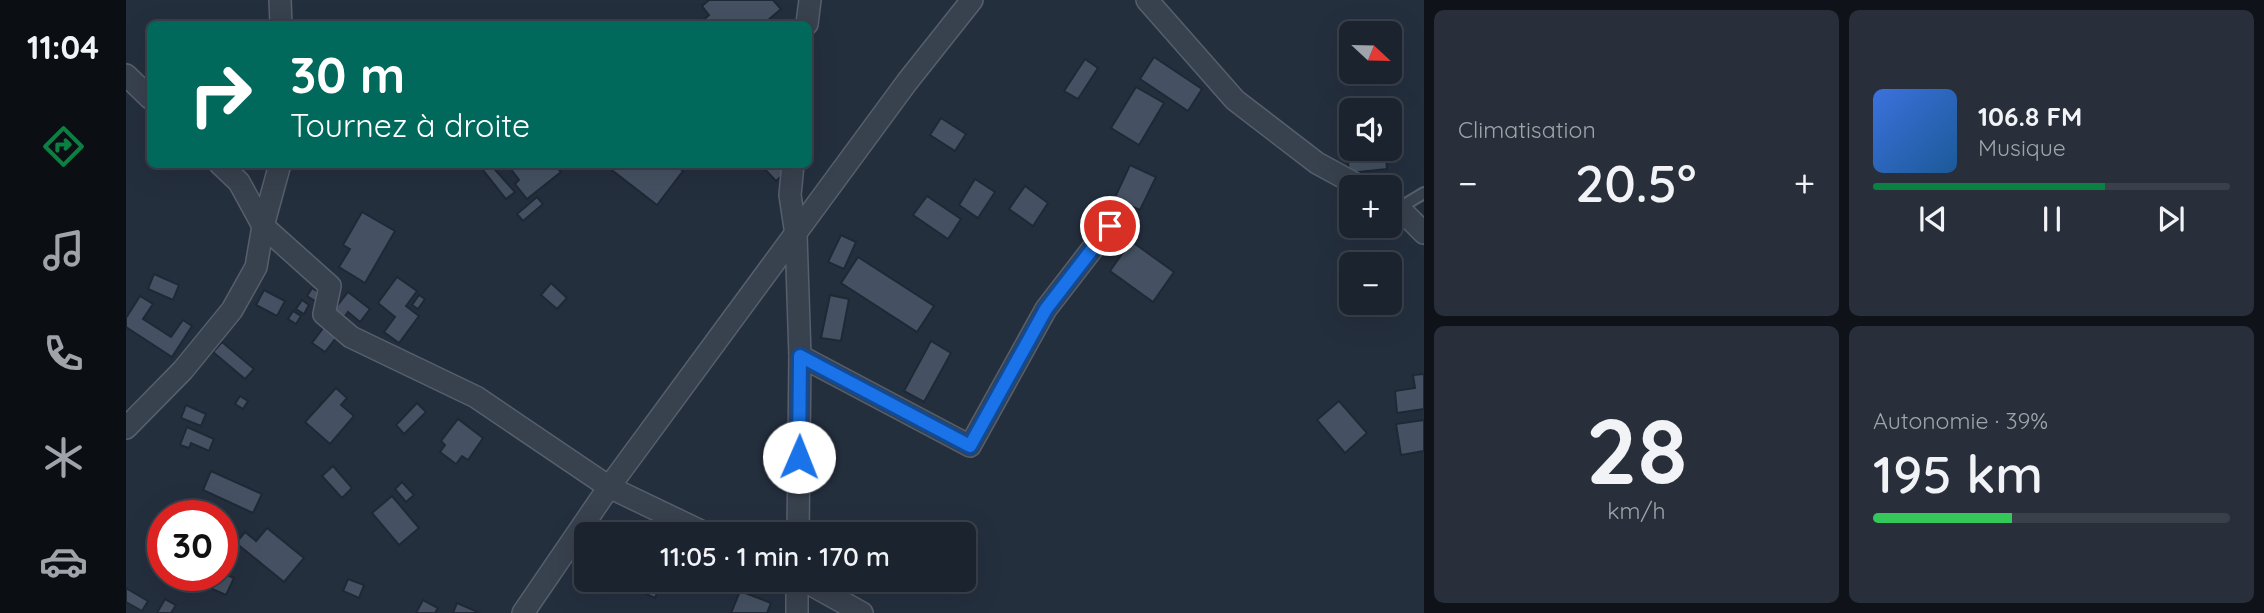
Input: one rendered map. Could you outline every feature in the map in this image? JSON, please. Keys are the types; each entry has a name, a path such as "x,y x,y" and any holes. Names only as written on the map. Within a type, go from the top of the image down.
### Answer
{"street":[{"path":"281,0 281,21"},
{"path":"807,21 810,0"},
{"path":"523,613 608,487 907,82 972,0"},
{"path":"1147,0 1235,100 1317,163 1339,175"},
{"path":"126,75 147,95"},
{"path":"224,168 239,182 263,226 330,286 324,314 351,337 477,397 608,487 682,522"},
{"path":"126,428 183,370 232,310 256,267 263,226 279,168"},
{"path":"793,168 790,195 796,235 800,356 798,522"},
{"path":"1402,212 1424,233"},
{"path":"800,356 970,446 1046,309 1110,226"},
{"path":"797,613 798,592"},
{"path":"823,592 862,613"}],"lane":[{"path":"1402,202 1424,193"}],"building":[{"path":"709,0 773,0 781,9 767,21 702,21 709,15 702,6"},
{"path":"1154,57 1202,89 1188,111 1140,79"},
{"path":"1085,59 1098,68 1078,99 1064,91"},
{"path":"1136,87 1164,103 1139,145 1111,128"},
{"path":"941,118 966,134 955,151 930,135"},
{"path":"1348,161 1386,161 1387,169 1349,173"},
{"path":"1130,165 1156,177 1140,210 1128,205 1124,212 1111,206"},
{"path":"494,168 515,192 506,199 483,170"},
{"path":"510,168 558,168 561,172 527,199 515,184 519,180"},
{"path":"609,168 679,168 683,171 657,205"},
{"path":"764,168 781,168 785,173 776,181"},
{"path":"975,179 995,192 978,218 959,205"},
{"path":"1025,186 1048,203 1033,226 1009,209"},
{"path":"927,196 961,219 948,239 913,215"},
{"path":"537,197 543,204 523,221 517,214"},
{"path":"362,212 395,231 365,283 339,267 350,249 343,245"},
{"path":"841,235 856,242 844,269 828,262"},
{"path":"1131,241 1174,272 1153,302 1110,271"},
{"path":"858,257 934,306 917,332 841,283"},
{"path":"154,274 179,285 173,300 148,289"},
{"path":"397,277 417,291 406,306 419,316 399,343 384,332 395,317 378,303"},
{"path":"551,283 567,298 557,309 541,295"},
{"path":"312,288 320,293 315,301 307,296"},
{"path":"264,290 285,301 277,316 256,305"},
{"path":"348,292 370,309 360,322 348,312 343,319 333,311"},
{"path":"419,295 425,299 418,309 412,305"},
{"path":"830,295 849,299 841,341 821,338"},
{"path":"140,296 153,304 143,319 171,337 183,320 192,326 172,357 126,327 126,318"},
{"path":"302,300 309,305 304,314 296,309"},
{"path":"293,311 301,316 296,324 288,319"},
{"path":"326,324 339,334 325,352 312,343"},
{"path":"931,341 951,353 924,402 904,391"},
{"path":"222,342 254,369 245,379 213,352"},
{"path":"1424,374 1424,409 1397,413 1395,391 1415,388 1413,375"},
{"path":"336,388 347,398 341,405 354,416 330,444 305,422"},
{"path":"240,396 248,401 243,409 235,404"},
{"path":"1339,401 1367,433 1345,453 1317,420"},
{"path":"417,403 426,412 404,434 396,425"},
{"path":"186,405 206,414 201,426 181,418"},
{"path":"458,419 483,438 468,460 462,456 456,464 440,452 445,445 441,441"},
{"path":"1424,420 1424,451 1401,455 1396,424"},
{"path":"187,427 214,439 209,451 191,443 189,448 180,445"},
{"path":"333,466 352,488 342,498 322,476"},
{"path":"211,471 262,494 253,513 238,506 238,500 225,500 203,490"},
{"path":"402,482 414,495 406,502 395,489"},
{"path":"392,496 419,528 399,545 372,513"},
{"path":"267,528 304,558 284,582 238,545 245,532 256,541"},
{"path":"348,579 364,585 359,598 343,591"},
{"path":"126,588 148,601 142,611 126,602"},
{"path":"642,592 658,592 655,598"},
{"path":"740,592 771,603 767,613 731,613"},
{"path":"165,599 176,605 171,613 157,613"},
{"path":"423,600 438,608 435,613 416,613"},
{"path":"457,603 480,613 453,613"}],"route":[{"path":"799,457 800,356 970,446 1046,309 1110,226"}]}
